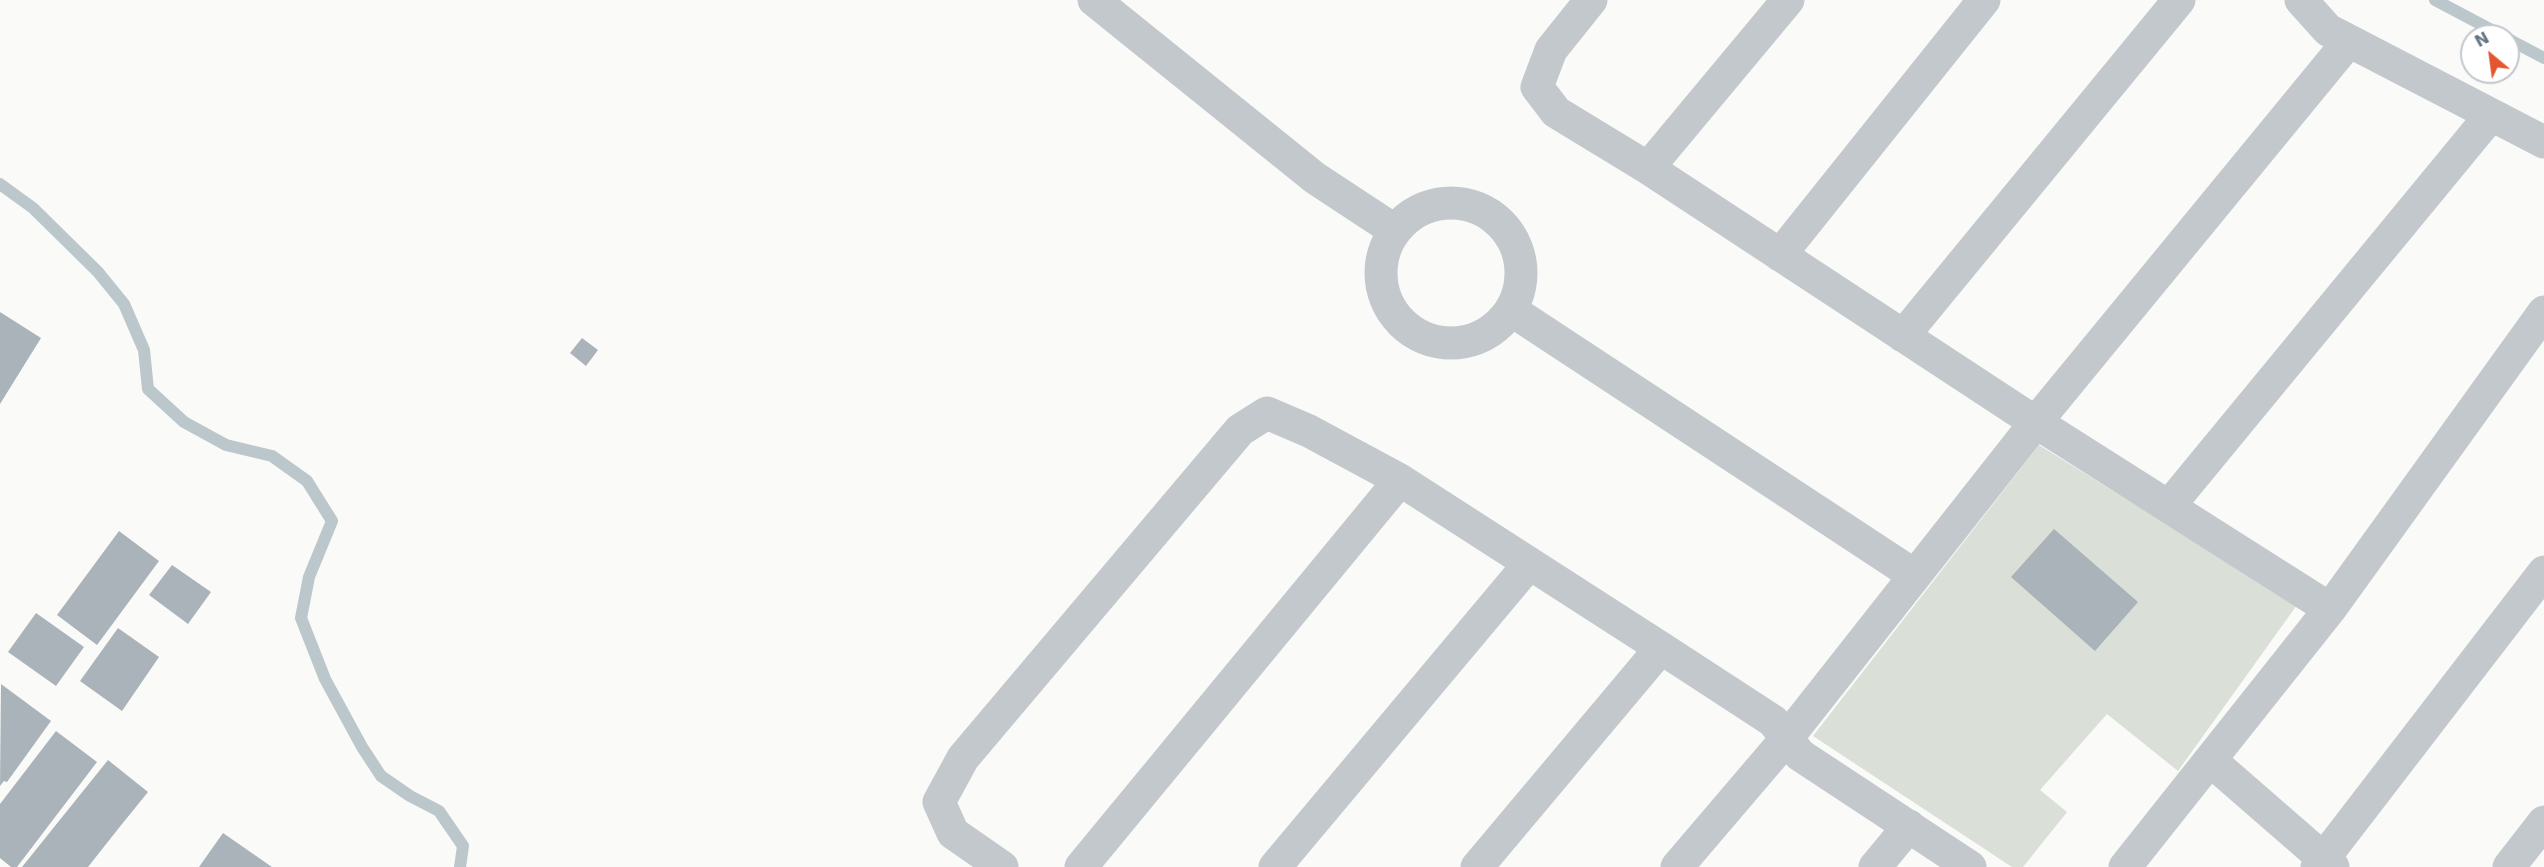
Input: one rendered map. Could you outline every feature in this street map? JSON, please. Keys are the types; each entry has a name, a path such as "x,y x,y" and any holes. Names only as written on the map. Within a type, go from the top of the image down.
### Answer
{"street":[{"path":"1094,0 1316,178 1395,230"},
{"path":"1591,0 1551,50 1537,87 1556,112 1648,168 1903,336 2330,609"},
{"path":"1648,168 1788,0"},
{"path":"1780,255 1984,0"},
{"path":"1903,336 2179,0"},
{"path":"2301,0 2328,30 2544,142"},
{"path":"1677,867 1787,738 2036,422 2349,41"},
{"path":"2169,506 2491,116"},
{"path":"1445,202 1465,203 1482,209 1499,220 1511,235 1519,253 1522,272 1519,292 1511,310 1496,327 1476,339 1454,344 1431,341 1410,331 1394,315 1383,295 1380,272 1383,250 1395,230 1408,216 1425,207 1445,202"},
{"path":"1511,310 1914,576"},
{"path":"2125,867 2330,609 2544,312"},
{"path":"1002,867 953,833 939,801 963,758 1240,430 1268,413 1309,431 1400,480 1661,648 1773,721 1800,755 1970,867"},
{"path":"1081,867 1400,480"},
{"path":"1275,867 1529,564"},
{"path":"2210,760 2324,864 2544,572"},
{"path":"1477,867 1661,648"},
{"path":"2509,867 2544,822"},
{"path":"1875,867 1909,826"}],"shaded area":[{"path":"2039,445 2297,605 2178,771 2107,714 2040,790 2067,812 2023,867 2012,867 1813,736"}],"building":[{"path":"0,312 41,338 0,404"},
{"path":"582,338 598,350 586,366 570,353"},
{"path":"2054,529 2138,602 2095,651 2011,577"},
{"path":"119,531 159,561 97,645 57,615"},
{"path":"172,565 211,592 188,624 149,595"},
{"path":"36,613 84,647 56,686 8,652"},
{"path":"118,628 159,657 122,711 80,681"},
{"path":"1,684 51,721 7,782 4,781 0,786"},
{"path":"56,731 97,762 17,867 11,867 0,858 0,804"},
{"path":"108,760 148,792 88,867 22,867"},
{"path":"223,833 272,867 199,867"}],"waterway":[{"path":"2435,0 2480,24"},
{"path":"2520,45 2544,58"},
{"path":"0,184 33,208 98,272 124,304 144,350 148,389 184,422 226,445 272,456 307,481 332,521 309,577 301,618 325,679 362,747 381,776 410,796 439,811 463,846 460,867"}]}
